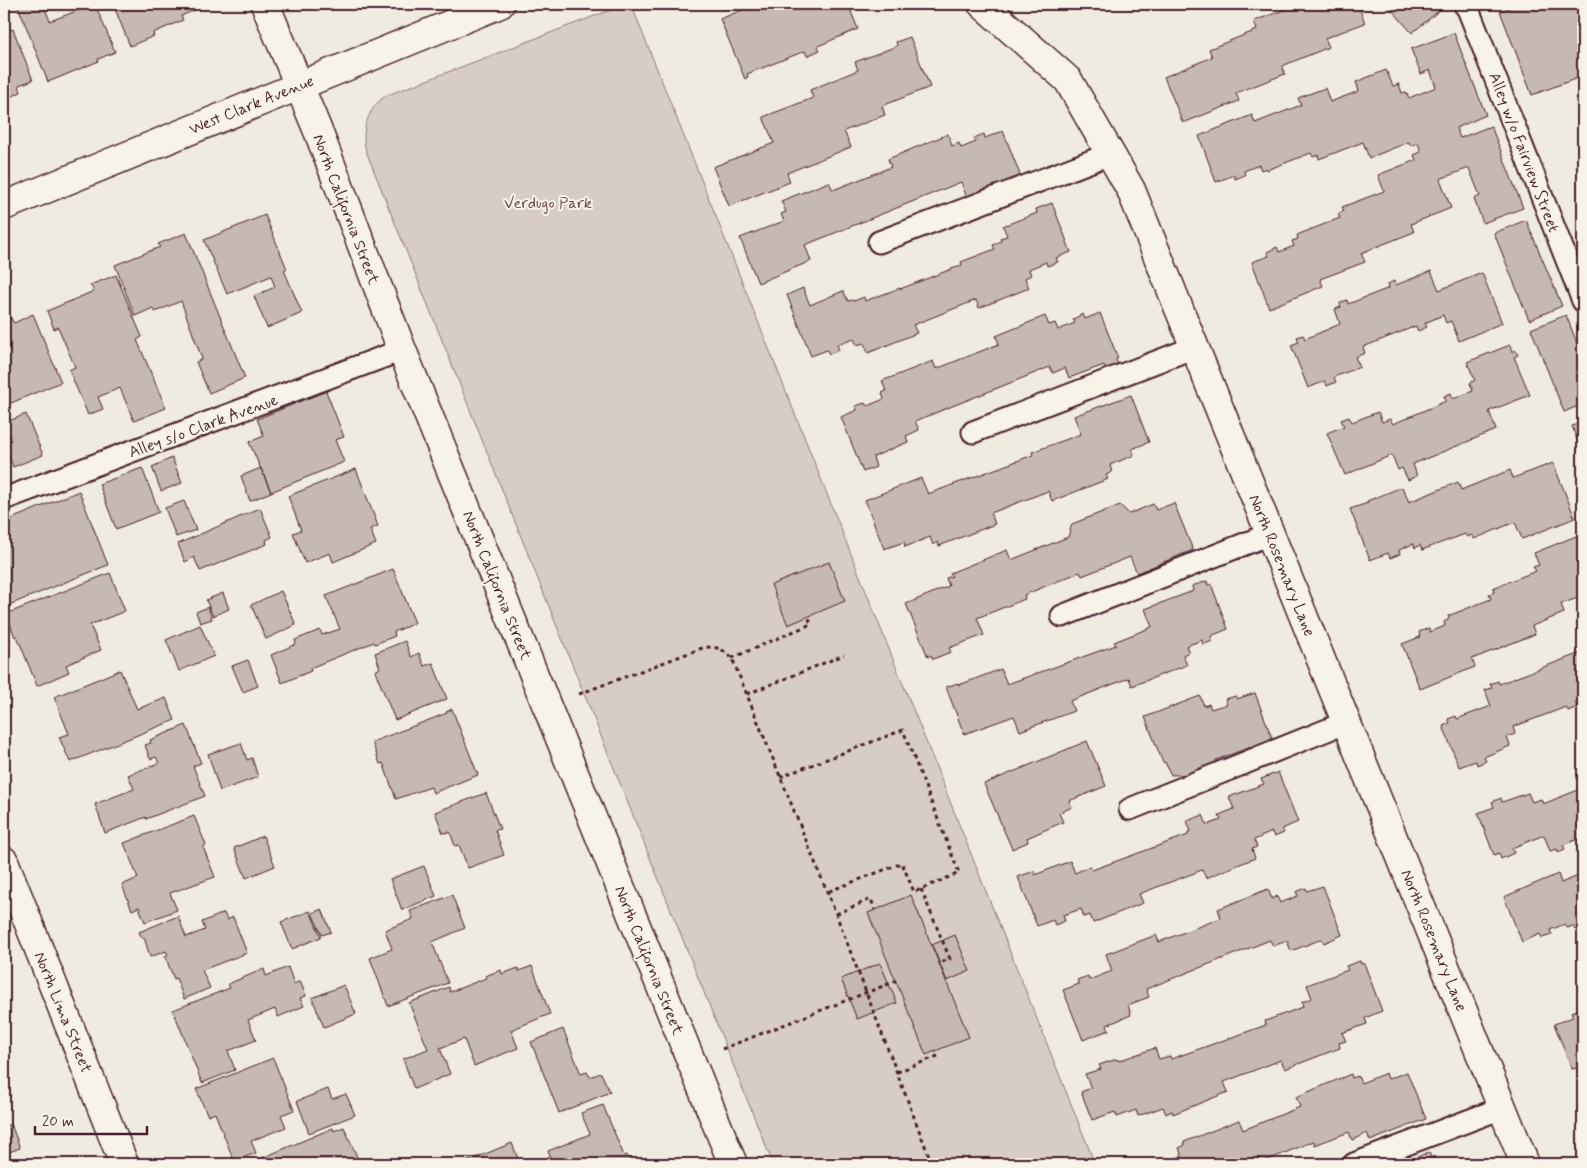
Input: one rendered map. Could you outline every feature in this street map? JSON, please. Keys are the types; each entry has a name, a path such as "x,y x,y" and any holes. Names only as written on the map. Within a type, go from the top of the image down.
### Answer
{"street":[{"name":"North California Street","path":"265,4 299,85 402,350 733,1164"},
{"name":"West Clark Avenue","path":"4,206 500,4"},
{"name":"North Rosemary Lane","path":"982,4 1068,80 1131,190 1525,1164"},
{"name":"North Lima Street","path":"4,861 124,1164"}],"lane":[{"name":"Alley w/o Fairview Street","path":"1464,4 1468,9 1583,301"},
{"path":"878,242 1110,154"},
{"path":"973,432 1195,347"},
{"name":"Alley s/o Clark Avenue","path":"4,499 402,350"},
{"path":"1062,616 1270,534"},
{"path":"1130,809 1347,722"},
{"path":"1354,1164 1502,1108"}],"path":[{"path":"732,658 811,624 808,616"},
{"path":"547,706 705,647 720,648 732,658 836,914 932,1164"},
{"path":"747,694 844,655"},
{"path":"780,777 903,730 959,873 914,892 902,863 827,892"},
{"path":"921,889 950,959 939,963"},
{"path":"836,914 871,899 875,910"},
{"path":"692,1061 896,981"},
{"path":"897,1072 938,1056 936,1051"}],"green space":[{"name":"Verdugo Park","path":"626,4 631,4 1095,1164 773,1164 364,143 365,128 370,114 385,96"}],"building":[{"path":"24,4 43,4 50,21 95,4 115,52 98,59 99,61 48,82 18,6"},
{"path":"113,4 193,4 195,10 181,16 183,20 153,33 154,36 130,46"},
{"path":"757,4 848,4 858,29 818,46 820,50 807,56 805,51 747,74 748,77 745,79 720,19"},
{"path":"1300,4 1358,4 1365,23 1325,38 1329,47 1282,66 1285,74 1236,93 1239,101 1183,123 1164,77 1212,57 1209,49 1257,30 1254,21"},
{"path":"1387,4 1436,4 1441,9 1412,33"},
{"path":"1521,4 1572,4 1574,8 1583,5 1583,76 1532,95 1500,11"},
{"path":"13,29 33,80 19,85 21,92 4,100 4,32"},
{"path":"1454,33 1486,115 1456,128 1460,138 1491,126 1523,208 1483,223 1474,199 1480,196 1469,168 1440,179 1451,208 1411,224 1414,232 1361,253 1365,262 1320,279 1323,286 1269,308 1252,262 1269,256 1267,252 1277,247 1279,252 1294,246 1292,241 1298,239 1297,235 1340,218 1338,214 1344,211 1342,207 1384,191 1378,175 1416,160 1414,155 1421,152 1418,143 1411,146 1409,142 1369,158 1363,142 1319,159 1318,155 1313,157 1311,153 1267,170 1266,168 1261,170 1259,165 1244,171 1245,175 1235,179 1234,175 1216,182 1199,136 1252,115 1255,123 1301,105 1298,98 1325,88 1330,102 1359,91 1356,82 1386,70 1393,86 1399,84 1402,93 1406,92 1409,98 1436,87 1430,70 1421,74 1411,49"},
{"path":"910,37 930,87 882,106 885,115 844,131 851,147 787,173 790,182 729,206 713,167 774,143 763,117 813,98 810,90 858,70 855,62 897,46 896,42"},
{"path":"1003,131 1021,177 967,198 961,182 805,245 811,261 758,283 740,238 784,221 781,214 786,212 781,201 829,182 833,190 891,167 888,159 948,134 952,146 959,143 961,148 976,142 974,138 984,134 985,138"},
{"path":"1052,203 1071,252 1056,258 1058,262 1047,266 1046,262 1029,269 1031,275 1025,278 1029,288 979,308 976,300 913,325 917,333 868,353 864,343 857,345 854,339 837,345 839,350 829,354 827,350 811,356 787,295 803,288 810,305 843,291 848,301 864,297 865,301 900,289 962,265 961,262 995,249 993,245 1001,241 1000,238 1007,236 1003,226 1037,213 1036,209"},
{"path":"265,215 287,269 284,270 302,313 267,328 254,296 275,287 271,276 227,294 204,240"},
{"path":"1526,220 1562,306 1529,320 1494,233"},
{"path":"186,233 245,378 209,393 196,362 202,359 181,301 155,312 153,308 135,316 115,265 160,247 158,244"},
{"path":"1431,271 1439,290 1482,273 1502,323 1459,341 1451,321 1446,323 1443,315 1425,323 1427,327 1418,331 1416,326 1363,347 1365,353 1355,357 1360,367 1334,377 1336,382 1327,386 1325,381 1308,388 1291,345 1299,342 1297,337 1303,335 1305,339 1340,324 1335,309 1341,307 1340,303 1347,300 1348,304 1389,288 1388,284 1394,281 1396,285"},
{"path":"116,275 142,337 137,340 166,408 134,421 120,388 98,397 103,409 88,415 69,370 75,367 58,327 54,329 47,311 94,291 90,285"},
{"path":"1100,313 1118,358 1116,359 1118,365 1106,370 1104,365 1069,378 1065,368 1053,373 1050,367 915,421 919,430 906,436 908,442 873,457 876,467 863,472 841,417 857,410 855,406 865,403 867,406 884,399 882,393 886,391 882,381 933,361 936,369 999,344 996,336 1045,316 1049,325 1055,323 1058,330 1075,323 1073,319 1083,314 1085,319"},
{"path":"33,314 61,382 4,406 4,321 11,318 14,323"},
{"path":"1566,315 1583,358 1583,404 1564,412 1531,329"},
{"path":"1510,345 1512,352 1515,350 1518,355 1514,357 1530,395 1489,411 1496,430 1413,464 1417,476 1408,480 1402,468 1398,470 1392,455 1345,475 1327,433 1344,426 1341,420 1349,417 1352,422 1378,412 1382,422 1390,419 1393,424 1446,401 1444,396 1451,393 1453,399 1473,391 1470,383 1475,380 1467,362"},
{"path":"326,391 344,437 335,440 344,462 271,492 249,442 264,436 257,419"},
{"path":"1131,395 1149,442 1132,449 1134,455 1110,465 1112,472 1106,475 1108,479 1052,501 1048,491 991,513 995,524 939,546 938,542 933,545 930,537 905,547 904,542 884,549 865,500 921,478 928,494 1033,455 1032,452 1081,434 1074,416"},
{"path":"26,414 43,455 13,467 4,444 4,423"},
{"path":"1583,422 1583,455 1572,426"},
{"path":"172,458 182,483 161,491 152,467"},
{"path":"1553,463 1575,518 1522,539 1515,522 1474,539 1472,535 1467,537 1465,534 1422,550 1420,545 1415,548 1413,544 1399,550 1400,554 1390,558 1388,553 1370,560 1350,509 1402,487 1409,502 1458,482 1461,490 1510,470 1513,478"},
{"path":"142,468 159,512 116,529 99,484"},
{"path":"261,468 271,492 250,501 241,476"},
{"path":"356,469 378,526 370,529 376,544 333,562 330,553 305,563 293,533 301,530 288,496"},
{"path":"79,491 108,565 4,607 4,522"},
{"path":"184,501 196,530 176,537 165,508"},
{"path":"1174,503 1193,550 1137,573 1130,557 1082,576 1080,572 1024,595 1025,599 977,618 984,635 949,648 951,652 933,659 931,655 928,657 906,604 949,586 946,578 952,576 950,573 1007,550 1011,560 1068,537 1072,524 1120,505 1129,514 1153,504 1156,510"},
{"path":"260,508 272,537 266,540 267,544 200,571 194,557 185,562 178,544"},
{"path":"1581,534 1583,536 1583,596 1561,604 1564,613 1532,626 1535,634 1472,659 1475,667 1420,689 1402,644 1420,637 1419,632 1429,628 1430,632 1445,626 1444,622 1449,619 1448,616 1491,599 1489,594 1494,592 1493,588 1536,571 1533,567 1539,565 1534,553"},
{"path":"829,562 845,601 788,625 771,585"},
{"path":"393,569 415,623 394,632 395,636 375,644 374,642 310,668 311,671 282,683 271,655 296,644 295,640 320,630 322,635 340,629 326,596"},
{"path":"110,573 125,611 90,625 101,650 66,665 69,672 37,686 6,614"},
{"path":"1207,581 1208,585 1211,584 1228,629 1211,636 1212,641 1203,645 1202,640 1186,646 1189,652 1183,655 1187,665 1132,686 1129,678 1070,701 1074,711 1020,731 1014,716 964,734 946,687 958,683 959,685 1001,669 1007,684 1116,645 1114,642 1152,627 1145,609 1193,591 1192,586"},
{"path":"281,591 296,625 266,639 251,605"},
{"path":"223,593 229,609 213,616 206,600"},
{"path":"208,607 212,619 200,623 196,612"},
{"path":"200,625 214,656 179,671 166,640"},
{"path":"405,641 411,657 419,653 424,666 433,663 447,699 395,720 375,671 380,668 375,653"},
{"path":"1583,652 1583,699 1575,702 1577,707 1568,711 1566,707 1513,727 1515,734 1507,737 1510,746 1484,757 1486,761 1477,765 1476,761 1459,767 1443,726 1450,723 1448,719 1456,716 1457,719 1491,706 1485,690 1492,688 1490,684 1498,681 1499,684"},
{"path":"248,660 258,686 243,692 232,666"},
{"path":"120,670 137,709 166,698 175,720 70,762 59,737 69,734 54,697"},
{"path":"1255,693 1272,738 1270,739 1272,743 1257,749 1256,745 1216,760 1220,768 1205,774 1171,775 1165,762 1163,763 1145,717 1200,696 1204,706 1209,704 1211,709 1227,704 1225,699 1236,696 1237,699"},
{"path":"452,709 478,775 433,793 431,787 396,799 383,763 380,764 372,742 447,713"},
{"path":"186,725 201,763 193,766 205,796 105,833 95,804 134,789 128,775 159,763 156,757 150,759 145,745 151,743 150,740"},
{"path":"1087,741 1106,786 1069,801 1072,807 1059,813 1063,822 1027,838 1028,842 1012,849 984,784"},
{"path":"241,743 247,760 252,758 258,777 220,791 208,754"},
{"path":"1278,772 1298,822 1282,829 1284,833 1274,837 1272,832 1254,840 1257,847 1252,849 1255,858 1206,878 1202,870 1139,894 1143,903 1093,923 1090,915 1084,917 1081,909 1063,915 1065,921 1055,925 1053,920 1037,926 1018,877 1034,871 1035,875 1070,861 1075,873 1090,866 1092,870 1188,835 1188,832 1191,831 1187,821 1203,815 1207,825 1221,820 1219,815 1234,809 1229,797 1264,784 1261,779"},
{"path":"1583,788 1583,837 1563,845 1565,849 1558,852 1557,849 1550,851 1544,835 1512,848 1514,853 1501,859 1499,853 1494,855 1478,813 1494,807 1492,802 1501,798 1502,802 1528,793 1532,802 1541,799 1543,804"},
{"path":"486,793 500,829 495,830 504,855 468,868 459,845 455,846 450,832 443,833 435,812"},
{"path":"194,816 206,845 203,847 215,877 170,893 177,910 145,922 139,907 132,910 122,885 138,878 124,843"},
{"path":"263,836 275,866 246,878 234,848"},
{"path":"424,866 436,896 402,910 390,879"},
{"path":"1558,874 1561,883 1583,874 1583,926 1575,930 1573,926 1567,928 1565,924 1550,930 1552,935 1542,938 1540,934 1522,942 1504,897"},
{"path":"1323,886 1342,935 1324,943 1322,939 1291,951 1287,941 1273,946 1270,940 1146,989 1149,997 1128,1005 1131,1015 1107,1025 1109,1030 1083,1040 1063,990 1079,984 1077,980 1088,976 1089,980 1112,971 1106,954 1156,935 1159,942 1221,918 1218,909 1268,889 1272,899 1277,896 1280,903 1298,896 1296,892 1306,888 1307,891"},
{"path":"452,895 465,928 432,942 448,983 388,1006 370,958 392,949 385,930 413,919 410,911"},
{"path":"911,895 969,1037 926,1055 868,913"},
{"path":"322,909 331,932 322,935 312,913"},
{"path":"310,911 321,937 292,949 281,922"},
{"path":"224,913 227,920 233,917 247,953 202,970 210,988 184,999 165,956 168,955 166,951 150,957 144,937 142,938 139,932 178,916 186,937 205,930 202,922"},
{"path":"955,935 970,971 947,981 932,945"},
{"path":"1360,961 1361,964 1364,963 1382,1011 1365,1018 1367,1024 1342,1033 1346,1041 1339,1043 1340,1048 1285,1069 1281,1060 1224,1082 1228,1092 1173,1114 1172,1111 1166,1114 1163,1107 1138,1116 1136,1110 1117,1117 1115,1112 1092,1120 1081,1092 1091,1088 1085,1074 1101,1069 1099,1065 1117,1059 1118,1061 1155,1048 1159,1059 1170,1056 1171,1059 1266,1025 1265,1021 1303,1007 1302,1002 1312,998 1307,985 1348,970 1346,966"},
{"path":"880,963 897,1003 857,1019 841,979"},
{"path":"532,966 550,1014 511,1030 518,1048 474,1066 464,1039 440,1048 450,1074 414,1089 403,1059 428,1049 409,1003 449,987 450,992 501,970 502,974 518,968 519,971"},
{"path":"288,967 294,984 300,981 306,996 300,998 304,1006 278,1017 275,1009 248,1020 256,1040 228,1051 235,1070 202,1083 173,1010 230,988 228,984 264,969 266,976"},
{"path":"344,985 356,1014 324,1027 312,998"},
{"path":"1581,1009 1583,1012 1583,1070 1579,1071 1577,1068 1572,1069 1554,1024 1573,1017 1571,1012"},
{"path":"563,1029 581,1074 587,1072 590,1077 601,1073 610,1092 559,1113 531,1042"},
{"path":"273,1058 294,1110 281,1115 286,1127 251,1141 256,1153 234,1161 215,1113 208,1116 196,1089"},
{"path":"1407,1072 1426,1119 1370,1141 1367,1133 1352,1140 1349,1132 1315,1145 1314,1141 1258,1164 1161,1164 1182,1156 1179,1148 1185,1145 1184,1142 1239,1120 1243,1130 1300,1107 1296,1097 1351,1074 1352,1078 1358,1076 1361,1083 1386,1073 1388,1079"},
{"path":"328,1089 332,1099 346,1094 355,1115 309,1133 297,1101"},
{"path":"603,1105 624,1156 627,1155 629,1159 631,1158 634,1164 544,1164 552,1161 548,1151 590,1134 581,1113"},
{"path":"4,1119 7,1126 11,1124 20,1148 4,1154"},
{"path":"344,1127 358,1159 345,1164 343,1162 338,1164 248,1164 333,1128 334,1131"},
{"path":"512,1143 520,1164 463,1164 463,1163"},
{"path":"1429,1152 1431,1158 1434,1156 1437,1164 1416,1164 1415,1158"}]}
